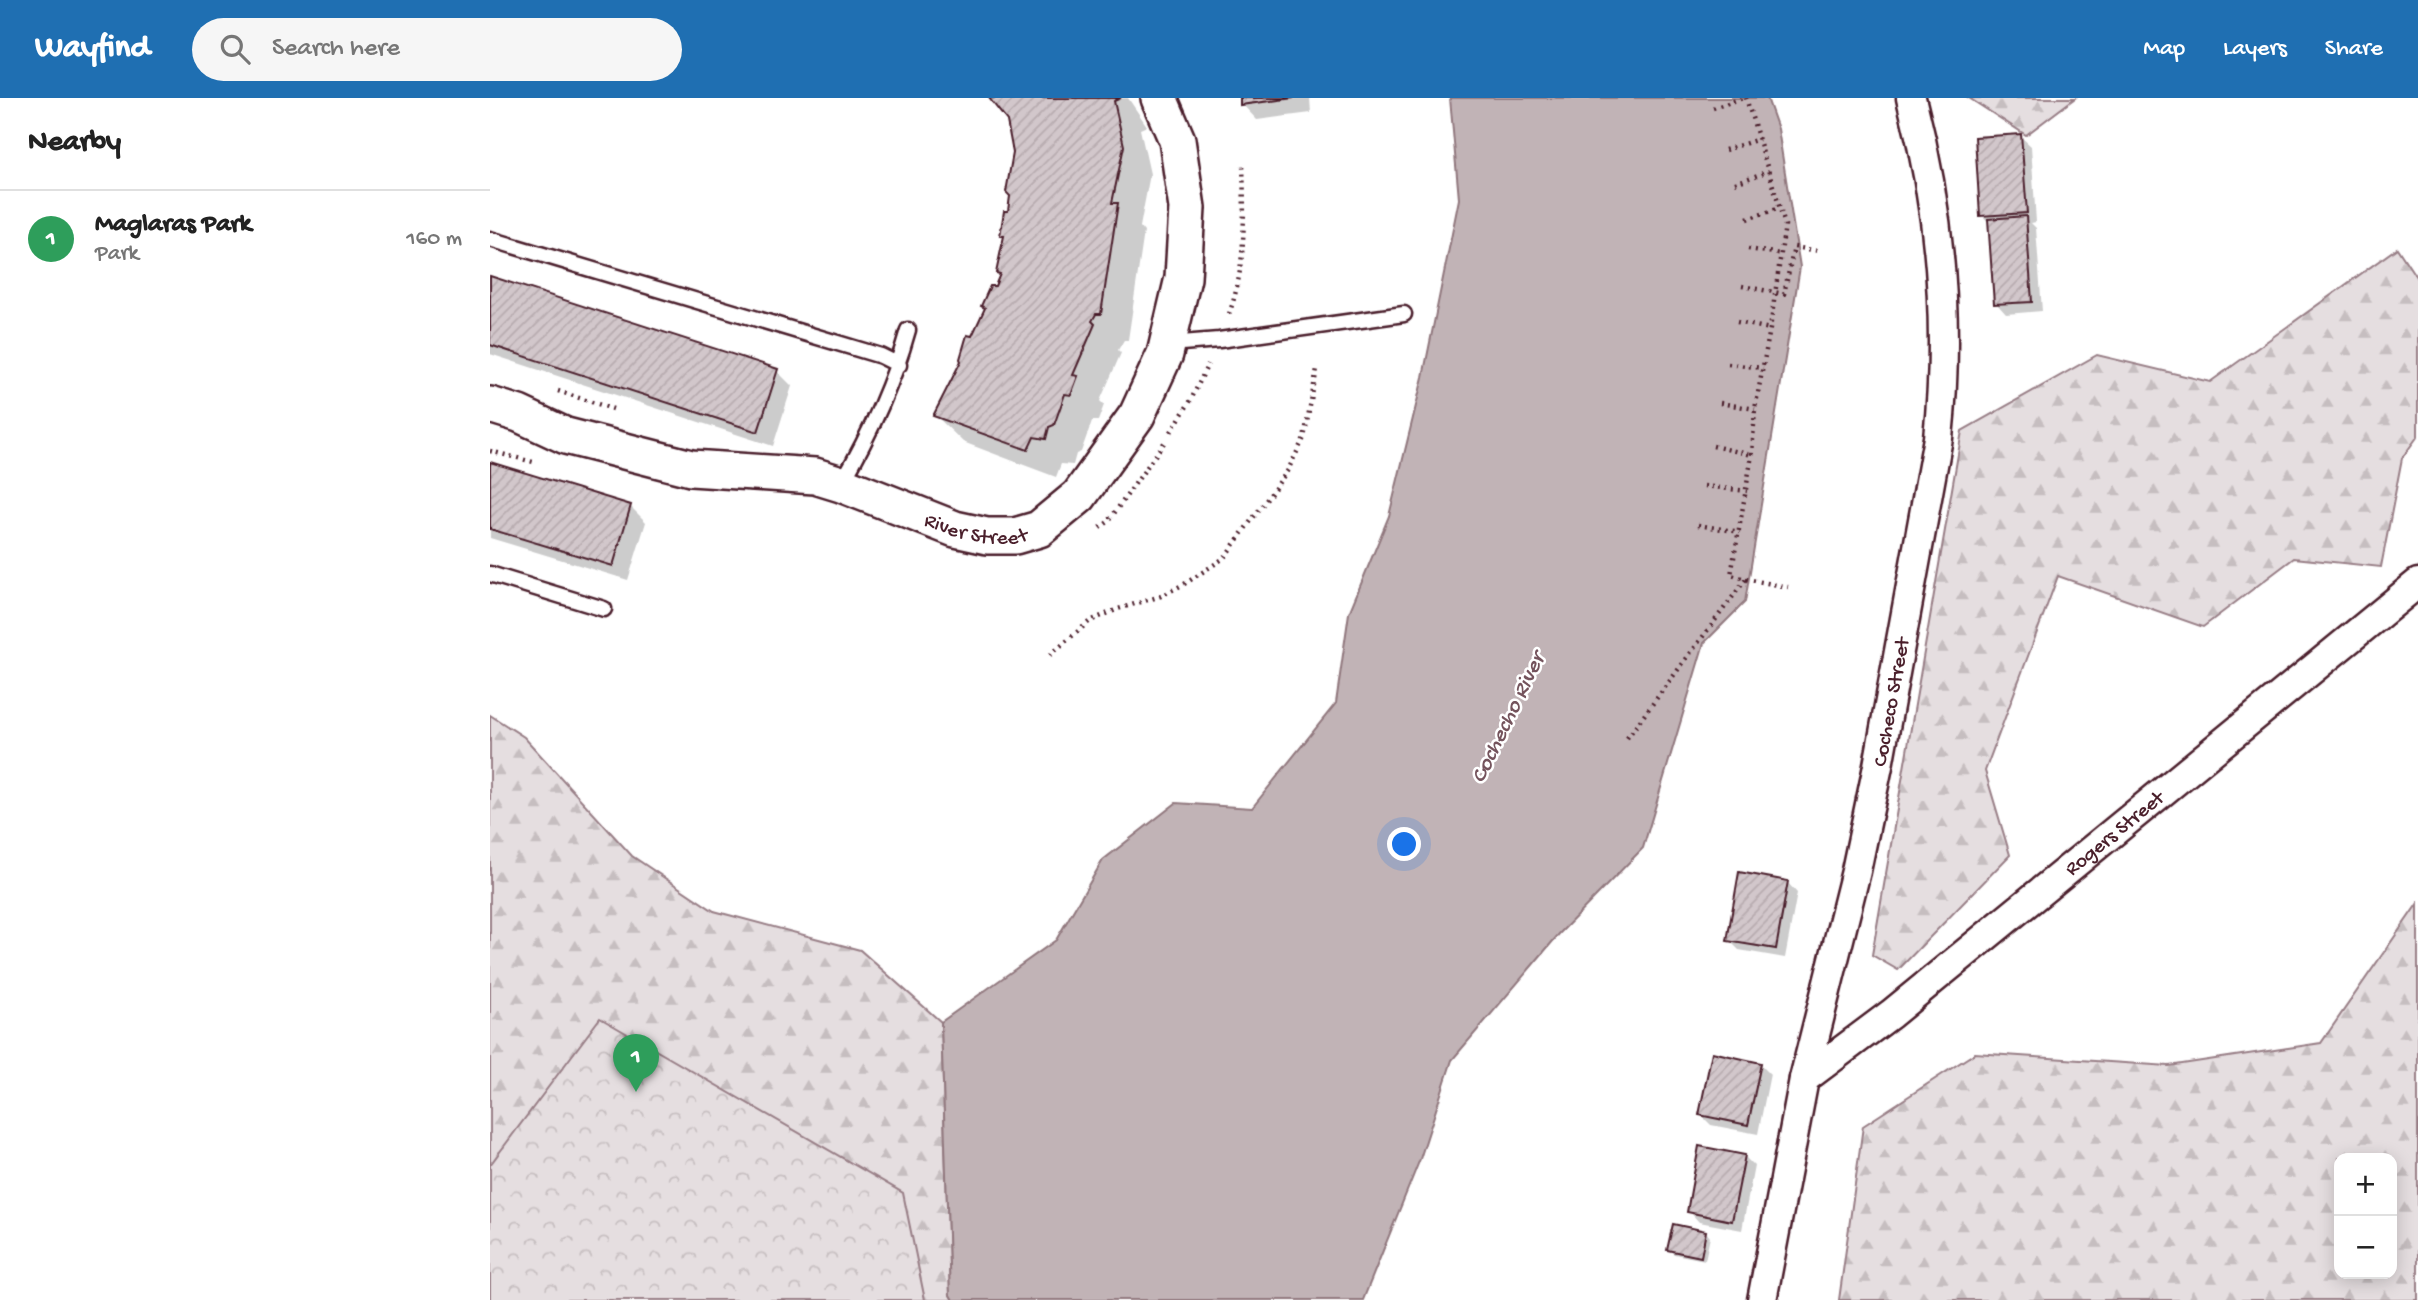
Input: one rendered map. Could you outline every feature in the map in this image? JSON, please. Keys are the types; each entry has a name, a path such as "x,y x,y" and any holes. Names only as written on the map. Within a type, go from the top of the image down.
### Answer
{"street":[{"name":"River Street","path":"490,405 519,414 566,436 691,468 815,476 955,528 987,537 1015,536 1039,529 1079,496 1137,415 1165,354 1183,278 1187,208 1177,140 1159,98"},
{"name":"Cocheco Street","path":"1762,1300 1804,1079 1859,858 1938,438 1943,392 1942,281 1931,185 1911,98"},
{"name":"Rogers Street","path":"1804,1079 1891,1014 2418,583"}],"lane":[{"path":"490,239 881,356 899,365"},
{"path":"1167,344 1220,340 1404,313"},
{"path":"841,484 858,454 899,365 908,330"},
{"path":"490,574 604,609"}],"path":[{"path":"1713,108 1745,98 1785,225 1755,409 1747,491 1731,575 1788,587"},
{"path":"1725,150 1759,139"},
{"path":"1238,289 1244,227 1243,162"},
{"path":"1735,183 1769,171"},
{"path":"1747,219 1780,208"},
{"path":"1742,286 1784,294 1794,247 1819,251"},
{"path":"1748,249 1780,254"},
{"path":"1737,323 1770,329"},
{"path":"1728,364 1763,368"},
{"path":"1049,655 1090,621 1161,596 1223,558 1288,470 1304,438 1317,369"},
{"path":"548,388 626,414"},
{"path":"1720,404 1755,409"},
{"path":"1713,446 1752,455"},
{"path":"1703,486 1747,491"},
{"path":"1698,525 1740,532"},
{"path":"1627,738 1746,579"}],"green space":[{"path":"1969,98 2075,98 2026,135"},
{"path":"2397,248 2418,280 2418,436 2402,458 2381,567 2294,558 2203,627 2058,576 1985,771 2010,855 1898,970 1872,955 1962,431 2097,355 2210,382"},
{"path":"490,715 524,737 632,856 714,911 860,950 941,1022 950,1295 953,1300 490,1300"},
{"path":"2418,903 2418,1300 1839,1300 1863,1126 1975,1053 2169,1066 2321,1043"},
{"path":"600,1018 903,1193 925,1300 490,1300 490,1165"}],"water":[{"name":"Cochecho River","path":"1450,98 1767,98 1778,129 1800,267 1745,602 1704,643 1643,848 1559,934 1452,1060 1420,1159 1363,1300 953,1300 950,1295 941,1022 1056,940 1103,860 1176,803 1252,808 1336,703 1349,613 1389,516 1423,377 1459,199"}],"building":[{"path":"989,98 1121,98 1114,101 1124,146 1112,203 1118,203 1101,314 1096,314 1092,321 1095,324 1073,375 1078,376 1071,395 1065,394 1046,439 1034,437 1028,450 933,416 961,361 967,335 972,336 985,308 981,306 990,286 995,286 1000,274 996,273 1004,236 1000,236 1004,211 1008,211 1010,196 1006,192 1013,153 1007,121"},
{"path":"1240,98 1294,98 1240,105"},
{"path":"2021,134 2027,213 1980,216 1975,137"},
{"path":"2026,216 2032,302 1994,304 1988,219"},
{"path":"490,276 778,369 758,432 490,345"},
{"path":"490,462 631,505 613,566 490,529"},
{"path":"1739,872 1788,881 1776,949 1727,941"},
{"path":"1712,1052 1761,1063 1748,1125 1699,1115"},
{"path":"1699,1146 1745,1155 1732,1221 1687,1212"},
{"path":"1673,1224 1706,1231 1701,1257 1667,1250"}],"place":[{"name":"Maglaras Park","path":"636,1092"}]}
